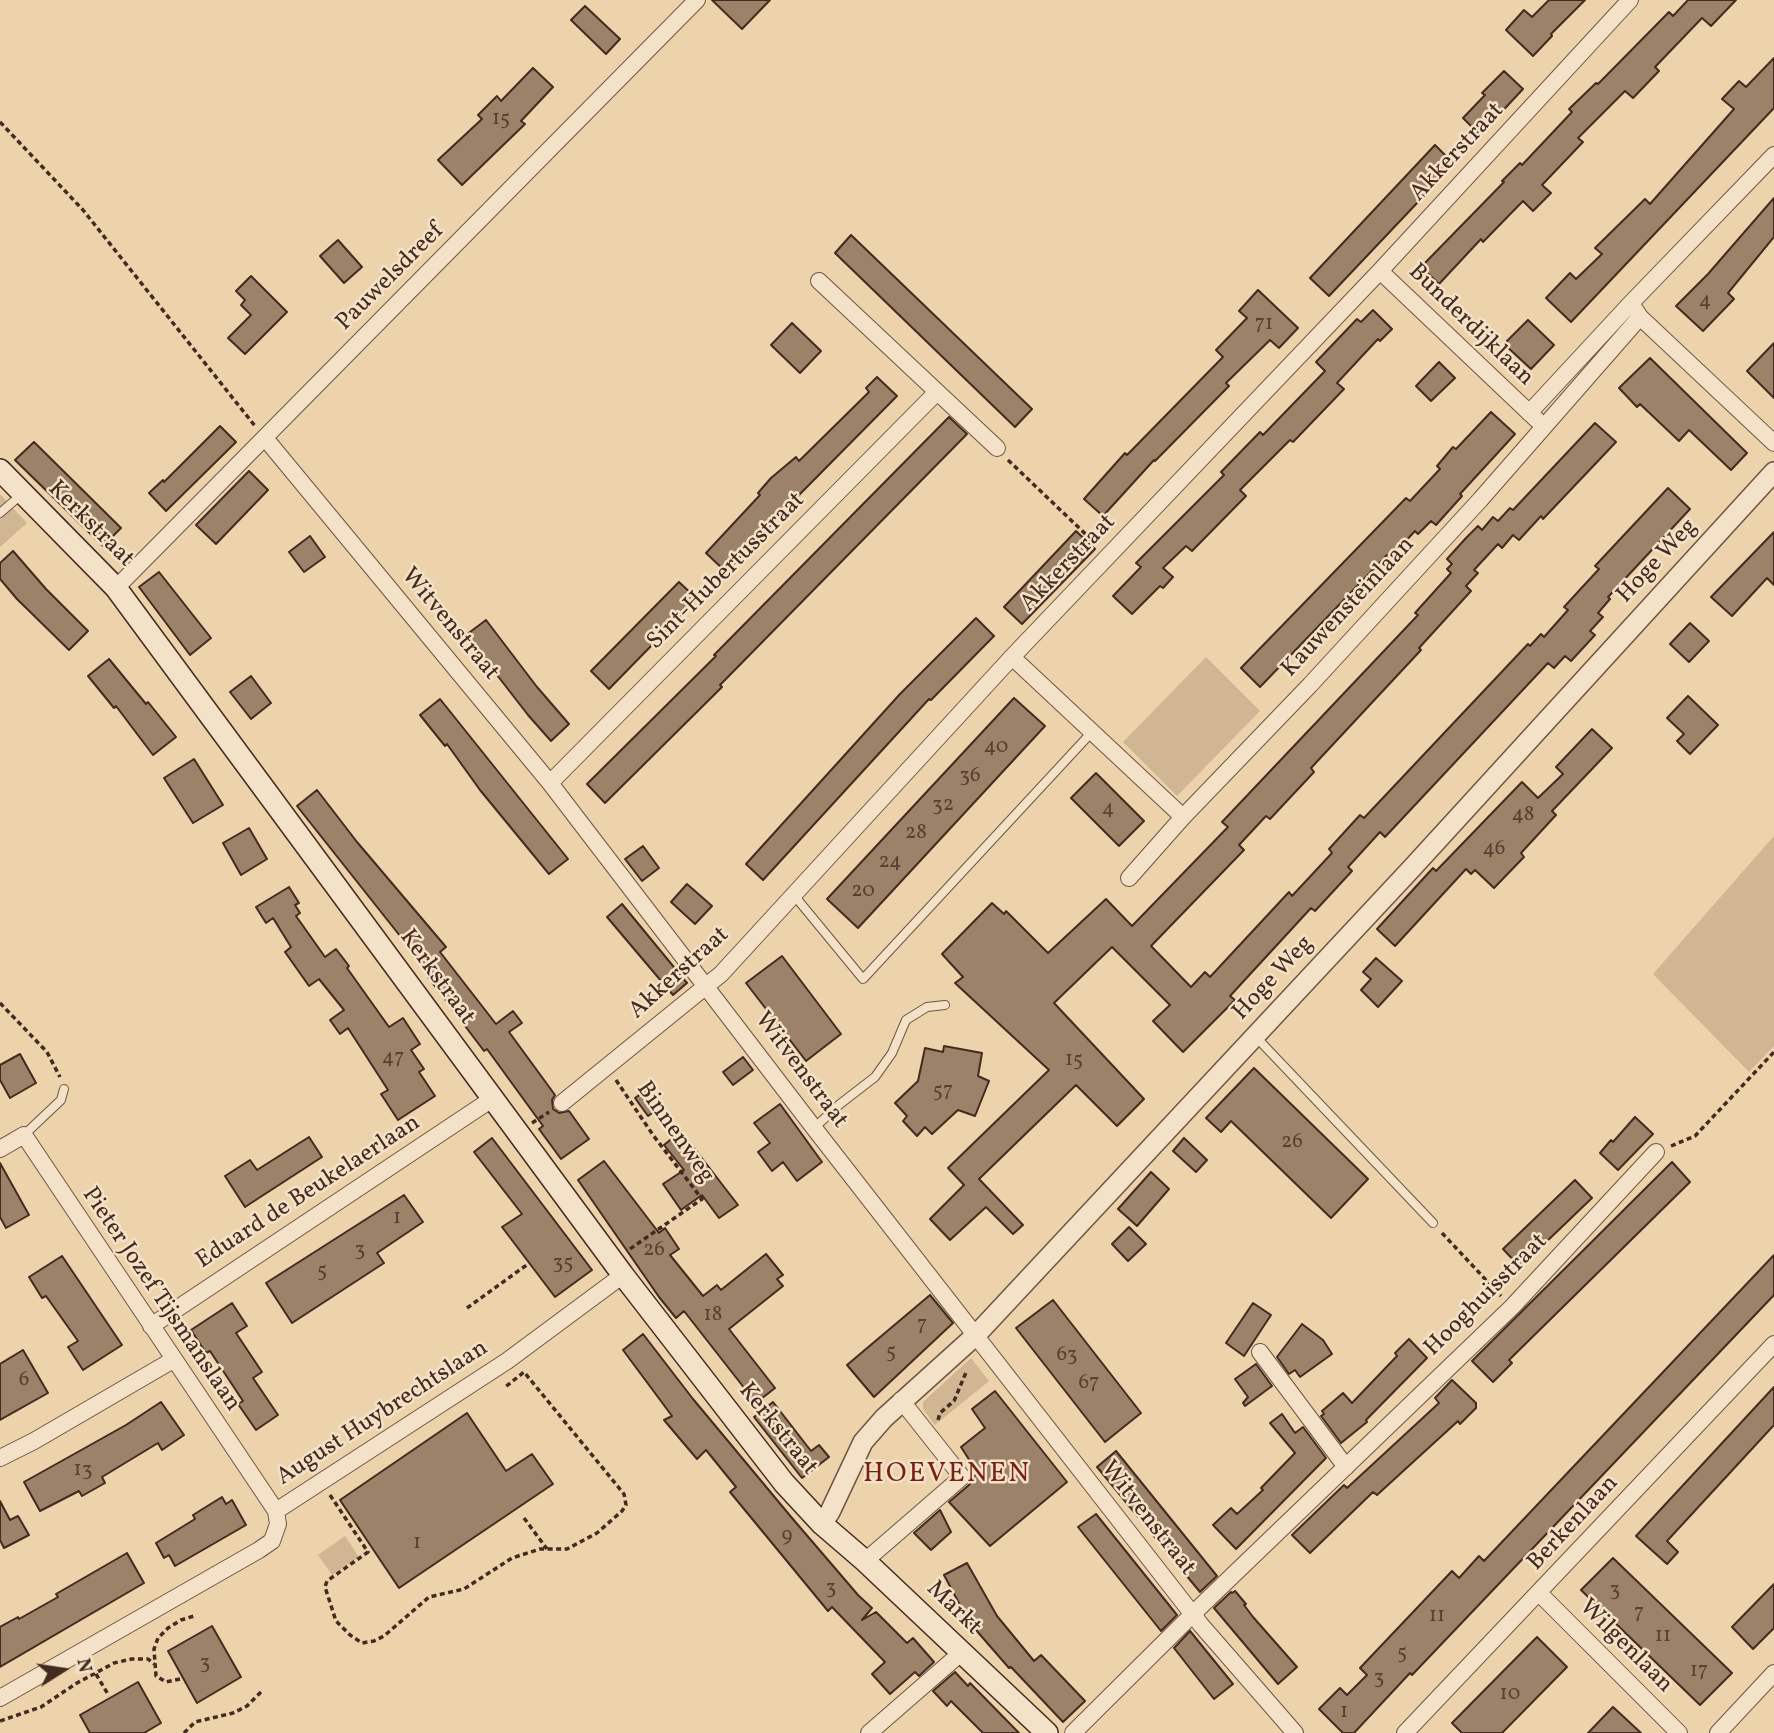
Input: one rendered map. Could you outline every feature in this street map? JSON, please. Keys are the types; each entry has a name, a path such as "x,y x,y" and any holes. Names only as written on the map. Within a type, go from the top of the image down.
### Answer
{"main road":[{"name":"Kerkstraat","path":"0,470 116,588 618,1268 783,1483 822,1524"},
{"name":"Markt","path":"822,1524 865,1561 1047,1733"}],"street":[{"name":"Pauwelsdreef","path":"116,588 697,0"},
{"name":"Akkerstraat","path":"562,1103 707,986 1012,657 1380,271 1630,0"},
{"name":"Kauwensteinlaan","path":"1129,877 1480,500 1544,426 1636,310 1774,155"},
{"name":"Bunderdijklaan","path":"1380,271 1529,413"},
{"path":"819,281 997,448"},
{"name":"Kauwensteinlaan","path":"1529,413 1636,310"},
{"path":"1636,310 1774,443"},
{"name":"Sint-Hubertusstraat","path":"550,783 937,393"},
{"path":"1529,413 1544,426"},
{"name":"Witvenstraat","path":"265,438 550,783 814,1128 1193,1614 1295,1733"},
{"name":"Hoge Weg","path":"822,1524 863,1441 901,1400 975,1335 1255,1036 1774,472"},
{"path":"1012,657 1183,817"},
{"name":"Eduard de Beukelaerlaan","path":"151,1326 492,1099"},
{"path":"0,1149 24,1135"},
{"name":"Pieter Jozef Tijsmanslaan","path":"24,1135 276,1511"},
{"name":"Hooghuisstraat","path":"1073,1733 1512,1307 1656,1152"},
{"name":"August Huybrechtslaan","path":"0,1698 272,1541 278,1524 276,1511 507,1361 618,1268"},
{"name":"Berkenlaan","path":"1405,1733 1540,1594 1774,1344"},
{"path":"1260,1352 1346,1467"},
{"path":"0,1458 173,1360"},
{"path":"865,1561 961,1478 901,1400"},
{"name":"Wilgenlaan","path":"1540,1594 1679,1733"},
{"path":"869,1733 961,1653"},
{"path":"1718,1733 1774,1673"}],"lane":[{"path":"0,513 22,493"},
{"path":"793,894 863,979 1092,732"},
{"path":"814,1128 875,1077 892,1053 906,1020 927,1007 945,1005"},
{"path":"1255,1036 1433,1223"},
{"path":"24,1135 61,1100 64,1089"}],"path":[{"path":"0,122 83,210 265,438"},
{"path":"997,448 1087,536"},
{"path":"0,1003 47,1052 59,1073 64,1089"},
{"path":"1656,1152 1695,1136 1774,1052"},
{"name":"Binnenweg","path":"606,1067 702,1199 618,1268"},
{"path":"517,1133 562,1103"},
{"path":"1433,1223 1512,1307"},
{"path":"467,1308 528,1264"},
{"path":"931,1438 940,1413 954,1401 959,1384 975,1362"},
{"path":"321,1481 368,1552 327,1581 325,1587 336,1620 362,1643 384,1636 429,1597 457,1592 512,1558 531,1551 566,1549 597,1533 622,1511 626,1499 524,1372 504,1388"},
{"path":"524,1518 547,1549"},
{"path":"180,1679 166,1682 156,1676 154,1649 158,1638 174,1624 194,1616"},
{"path":"0,1721 41,1707 114,1663 148,1659 154,1664"},
{"path":"96,1674 109,1696"},
{"path":"184,1733 195,1722 233,1713 247,1706 262,1691"}],"shaded area":[{"path":"0,494 27,523 0,547"},
{"path":"1206,657 1260,711 1177,796 1123,742"},
{"path":"1774,836 1774,1046 1749,1072 1653,974"},
{"path":"971,1358 989,1381 935,1425 923,1409 923,1402"},
{"path":"345,1536 359,1557 332,1575 318,1555"}],"building":[{"path":"712,0 770,0 742,29"},
{"path":"1549,0 1585,0 1533,56 1506,30 1524,10 1532,17"},
{"path":"1688,0 1736,0 1711,26 1702,18 1655,67 1659,71 1633,98 1625,91 1578,138 1583,142 1542,185 1551,193 1533,211 1523,201 1483,242 1481,239 1439,284 1421,267 1572,112 1569,109 1598,84 1669,12 1673,16"},
{"path":"585,6 620,39 606,54 571,20"},
{"path":"1774,58 1774,108 1571,322 1546,298 1570,273 1576,279 1602,254 1595,248 1645,199 1650,204 1734,109 1722,99 1739,81 1746,87"},
{"path":"533,68 553,87 521,121 525,124 462,185 438,160 482,119 478,115 497,96 501,101"},
{"path":"1504,71 1523,89 1480,135 1463,118 1485,95 1482,93"},
{"path":"1435,145 1454,164 1329,296 1310,278"},
{"path":"1774,198 1774,237 1728,293 1734,299 1703,331 1676,306 1708,274"},
{"path":"851,235 1032,409 1015,427 835,253"},
{"path":"338,240 362,267 344,283 320,256"},
{"path":"251,276 287,312 245,354 228,338 251,315 241,305 245,300 236,291"},
{"path":"1258,290 1298,328 1279,348 1270,340 1226,383 1229,386 1154,460 1103,516 1084,499 1125,453 1127,455 1223,357 1216,350 1247,318 1239,311"},
{"path":"1373,310 1392,329 1380,341 1378,339 1337,383 1344,389 1293,442 1290,440 1240,490 1246,496 1192,551 1186,546 1163,568 1173,577 1132,614 1113,596 1141,567 1136,563 1224,475 1221,472 1260,432 1263,435 1325,371 1316,362 1357,319 1361,322"},
{"path":"1528,320 1554,345 1531,369 1504,344"},
{"path":"792,323 821,351 800,373 771,345"},
{"path":"1774,343 1774,398 1747,371"},
{"path":"1650,358 1747,453 1731,470 1689,430 1679,441 1640,404 1637,407 1619,388"},
{"path":"1439,362 1455,378 1431,401 1416,386"},
{"path":"877,377 897,396 726,572 706,553 760,495 758,493 771,478 796,457 799,461 869,392 866,388"},
{"path":"1491,412 1515,434 1460,494 1462,496 1436,525 1431,521 1418,534 1415,531 1390,558 1387,555 1260,687 1241,668 1406,498 1410,501 1440,469 1437,466 1453,447 1456,449"},
{"path":"949,417 967,434 720,685 722,687 605,803 587,784"},
{"path":"1595,423 1616,442 1543,519 1541,516 1519,540 1513,535 1502,548 1498,544 1474,570 1478,573 1466,586 1471,591 1419,648 1421,650 1311,768 1314,772 1270,819 1266,816 1239,845 1244,850 1151,946 1191,987 1205,972 1210,977 1289,892 1292,896 1332,853 1329,849 1360,815 1364,818 1528,644 1530,646 1541,634 1544,637 1568,610 1564,607 1599,569 1595,566 1668,488 1690,509 1608,597 1610,599 1598,613 1603,617 1590,631 1595,635 1571,661 1565,656 1554,668 1548,663 1385,837 1380,832 1348,867 1352,871 1315,911 1311,908 1230,996 1235,1000 1183,1052 1153,1021 1170,1005 1112,947 1054,1003 1144,1099 1117,1126 1076,1085 979,1179 1023,1225 1013,1234 986,1207 950,1240 930,1219 964,1185 948,1168 1049,1070 955,983 963,977 942,954 992,903 1004,914 1006,911 1048,953 1106,899 1132,926 1228,827 1222,822 1418,615 1415,613 1451,573 1447,569 1452,564 1447,559 1466,538 1478,526 1482,530 1493,517 1498,521 1510,508 1513,510"},
{"path":"220,426 236,442 166,511 149,493 163,480 164,482"},
{"path":"34,442 121,528 103,546 15,460"},
{"path":"249,471 268,490 216,544 196,525"},
{"path":"1076,531 1095,549 1022,624 1004,607"},
{"path":"1774,532 1774,585 1767,578 1732,616 1711,597"},
{"path":"310,536 325,557 304,572 289,552"},
{"path":"13,551 88,631 69,650 0,579 0,563"},
{"path":"159,572 211,638 190,655 139,587"},
{"path":"679,582 697,599 609,689 591,671"},
{"path":"976,618 994,636 931,700 929,699 763,880 746,864 900,694"},
{"path":"486,620 569,724 551,741 466,635"},
{"path":"1690,623 1709,641 1689,662 1670,644"},
{"path":"109,659 176,737 153,755 116,706 114,708 88,676"},
{"path":"251,676 271,703 251,719 230,692"},
{"path":"1688,696 1718,725 1690,754 1677,741 1684,734 1667,718"},
{"path":"1014,698 1045,726 858,928 827,899"},
{"path":"440,699 568,859 549,874 480,790 447,744 445,746 420,715"},
{"path":"1592,729 1612,748 1552,811 1556,815 1521,853 1524,857 1494,888 1475,870 1471,874 1466,869 1395,946 1377,929 1433,868 1436,871 1522,782 1538,798 1563,774 1556,767"},
{"path":"194,759 223,805 193,823 164,778"},
{"path":"1096,773 1144,821 1119,846 1071,798"},
{"path":"317,790 357,842 446,947 440,952 496,1024 513,1011 522,1023 509,1032 555,1095 552,1100 553,1109 559,1113 569,1111 589,1139 561,1159 539,1129 543,1126 487,1049 484,1051 428,977 431,975 297,806"},
{"path":"249,828 267,859 241,875 223,843"},
{"path":"643,846 659,868 642,881 625,859"},
{"path":"687,884 712,906 695,924 671,902"},
{"path":"289,887 299,903 295,905 300,913 296,916 325,957 336,949 389,1027 403,1018 420,1044 411,1050 424,1069 419,1072 435,1096 398,1120 381,1094 388,1090 348,1028 340,1034 330,1020 344,1010 319,979 309,986 285,952 291,947 273,918 266,923 256,907"},
{"path":"622,904 687,983 673,995 607,917"},
{"path":"782,956 841,1034 806,1061 746,983"},
{"path":"1376,958 1402,981 1378,1007 1361,990 1371,979 1363,972"},
{"path":"944,1046 982,1053 978,1076 989,1081 975,1116 958,1110 932,1134 925,1127 917,1136 903,1121 907,1116 895,1103 918,1081 925,1048 943,1052"},
{"path":"20,1054 36,1083 10,1098 0,1080 0,1065"},
{"path":"743,1057 753,1070 733,1085 723,1072"},
{"path":"1254,1068 1368,1179 1331,1218 1231,1121 1221,1132 1206,1118"},
{"path":"649,1088 662,1106 648,1116 635,1098"},
{"path":"780,1104 822,1162 797,1181 783,1162 772,1171 758,1152 770,1143 754,1123"},
{"path":"1635,1117 1653,1134 1618,1170 1600,1153"},
{"path":"681,1131 738,1205 719,1218 702,1195 681,1210 663,1184 684,1170 664,1145"},
{"path":"309,1137 322,1157 245,1207 225,1176 250,1160 257,1170"},
{"path":"492,1138 592,1270 555,1297 502,1227 522,1214 474,1152"},
{"path":"1184,1138 1207,1160 1196,1172 1173,1151"},
{"path":"604,1161 659,1233 665,1228 679,1249 670,1255 703,1296 717,1285 721,1290 766,1254 783,1275 777,1279 783,1286 729,1329 775,1388 756,1403 684,1311 676,1318 659,1297 578,1180"},
{"path":"1672,1162 1690,1182 1509,1360 1512,1363 1493,1382 1472,1361"},
{"path":"0,1163 29,1215 6,1228 0,1217"},
{"path":"1151,1172 1169,1189 1137,1226 1118,1209"},
{"path":"1575,1180 1592,1198 1520,1267 1503,1249"},
{"path":"404,1195 423,1222 377,1253 384,1263 292,1323 266,1283"},
{"path":"1129,1227 1146,1244 1128,1261 1112,1244"},
{"path":"1774,1255 1774,1295 1412,1675 1410,1673 1354,1733 1343,1733 1319,1709 1340,1688 1347,1695 1367,1675 1360,1668 1452,1571 1459,1578 1479,1556 1484,1561"},
{"path":"62,1256 122,1345 83,1370 68,1347 78,1341 46,1296 42,1298 29,1277"},
{"path":"930,1295 953,1323 874,1397 847,1365"},
{"path":"1053,1300 1141,1413 1105,1442 1016,1328"},
{"path":"232,1303 247,1326 236,1333 262,1372 253,1378 278,1415 256,1430 238,1404 243,1401 210,1351 206,1353 191,1330"},
{"path":"1253,1303 1271,1315 1244,1356 1226,1343"},
{"path":"1302,1324 1323,1340 1332,1354 1300,1377 1295,1370 1289,1374 1277,1357"},
{"path":"643,1334 792,1518 872,1608 862,1620 876,1612 907,1643 913,1638 934,1662 919,1676 915,1672 890,1694 872,1674 885,1662 832,1607 828,1611 730,1492 736,1487 706,1450 697,1459 664,1420 672,1416 623,1350"},
{"path":"1409,1339 1427,1358 1367,1422 1341,1443 1321,1416 1324,1414 1322,1411 1343,1393 1352,1403 1397,1356 1395,1353"},
{"path":"23,1350 48,1393 0,1420 0,1364"},
{"path":"1256,1364 1272,1386 1245,1406 1243,1403 1248,1397 1235,1379"},
{"path":"1452,1380 1476,1403 1476,1408 1460,1424 1458,1421 1377,1495 1373,1492 1310,1553 1292,1535 1344,1485 1347,1488 1439,1403 1435,1398"},
{"path":"1774,1387 1774,1425 1667,1541 1678,1552 1667,1564 1636,1536"},
{"path":"995,1391 1067,1482 990,1546 949,1502 969,1485 977,1472 961,1447 985,1428 972,1409"},
{"path":"161,1402 184,1435 162,1450 158,1443 102,1477 105,1483 82,1496 79,1491 40,1511 24,1482 126,1425"},
{"path":"773,1402 811,1451 819,1445 829,1457 802,1478 754,1417"},
{"path":"467,1413 506,1471 532,1454 553,1484 399,1588 340,1500"},
{"path":"1282,1414 1295,1433 1303,1427 1326,1458 1236,1549 1213,1525 1231,1508 1237,1514 1263,1490 1261,1488 1295,1453 1270,1423"},
{"path":"1116,1451 1217,1576 1200,1592 1097,1467"},
{"path":"222,1497 226,1504 232,1500 246,1525 175,1566 169,1555 164,1558 156,1543 195,1519 193,1515"},
{"path":"0,1501 10,1520 18,1516 29,1535 4,1548 0,1540"},
{"path":"940,1510 951,1532 931,1550 914,1533"},
{"path":"1096,1514 1177,1615 1161,1631 1078,1527"},
{"path":"127,1553 144,1583 0,1667 0,1627 58,1597 56,1594"},
{"path":"1613,1558 1732,1673 1700,1705 1581,1590"},
{"path":"967,1563 997,1616 1034,1661 1041,1655 1085,1701 1063,1722 1011,1667 1009,1668 969,1622 944,1575"},
{"path":"1774,1584 1774,1628 1753,1649 1732,1627"},
{"path":"1235,1591 1253,1617 1297,1667 1278,1684 1214,1608"},
{"path":"212,1626 241,1677 197,1703 168,1651"},
{"path":"1190,1631 1233,1684 1214,1699 1174,1648"},
{"path":"1537,1637 1567,1667 1502,1733 1462,1733 1452,1723"},
{"path":"955,1672 968,1686 970,1683 1019,1733 983,1733 951,1701 947,1706 933,1691"},
{"path":"138,1682 161,1723 144,1733 90,1733 80,1715"},
{"path":"1613,1707 1626,1719 1641,1733 1588,1733"}],"district":[{"name":"HOEVENEN","path":"947,1476"}]}
